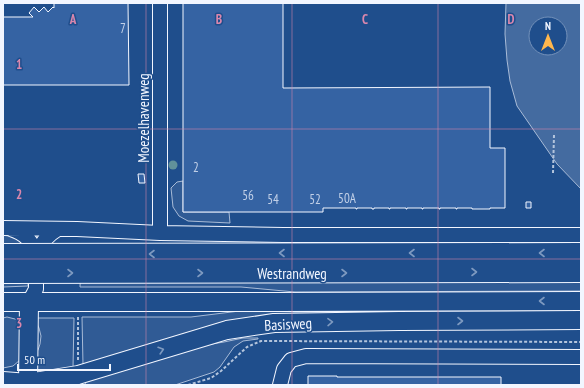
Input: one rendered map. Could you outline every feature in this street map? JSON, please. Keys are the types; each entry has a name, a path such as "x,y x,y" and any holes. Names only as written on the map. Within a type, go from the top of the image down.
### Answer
{"highway":[{"name":"Westrandweg","path":"3,254 581,253"},
{"name":"Westrandweg","path":"3,273 581,272"}],"main road":[{"name":"Basisweg","path":"3,302 581,301"},
{"path":"28,384 29,302"},
{"name":"Basisweg","path":"3,381 28,384 78,375 227,330 274,323 581,320"},
{"path":"63,385 78,375"}],"street":[{"name":"Moezelhavenweg","path":"160,3 160,233"},
{"path":"3,228 283,235 581,235"},
{"path":"3,228 12,229 26,236 32,243 35,251 36,289 29,302"},
{"path":"36,255 47,238 58,229"},
{"path":"280,385 284,369 291,360 306,356 581,357"}],"path":[{"path":"553,174 554,136"},
{"path":"78,302 78,375"}],"shaded area":[{"path":"506,3 581,3 581,189 557,164 517,106 510,81 505,34"},
{"path":"183,181 183,212 229,212 230,223 188,221 179,216 173,207 171,188 177,182"},
{"path":"3,235 19,239 26,248 28,253 28,286 3,287"},
{"path":"581,257 581,291 295,292 241,287 80,287 81,259"},
{"path":"581,305 581,313 294,313 255,317 83,365 82,317 191,317 264,308"},
{"path":"7,317 15,319 23,328 20,360 13,366 3,368 3,318"},
{"path":"36,318 74,318 73,368 34,374 34,356 38,350 41,336"},
{"path":"243,338 258,339 243,341 234,347 220,367 214,372 175,385 85,385 86,380 194,347"}],"building":[{"path":"54,3 128,3 129,85 3,85 3,17 33,17 29,13 34,7 39,12 44,7 48,12 53,7 54,8"},
{"path":"183,3 283,3 283,88 490,87 490,148 505,148 505,208 323,208 323,212 183,212"},
{"path":"138,174 144,174 145,183 139,183"},
{"path":"526,202 531,202 531,208 526,208"},
{"path":"308,376 501,377 501,385 308,385"}]}
